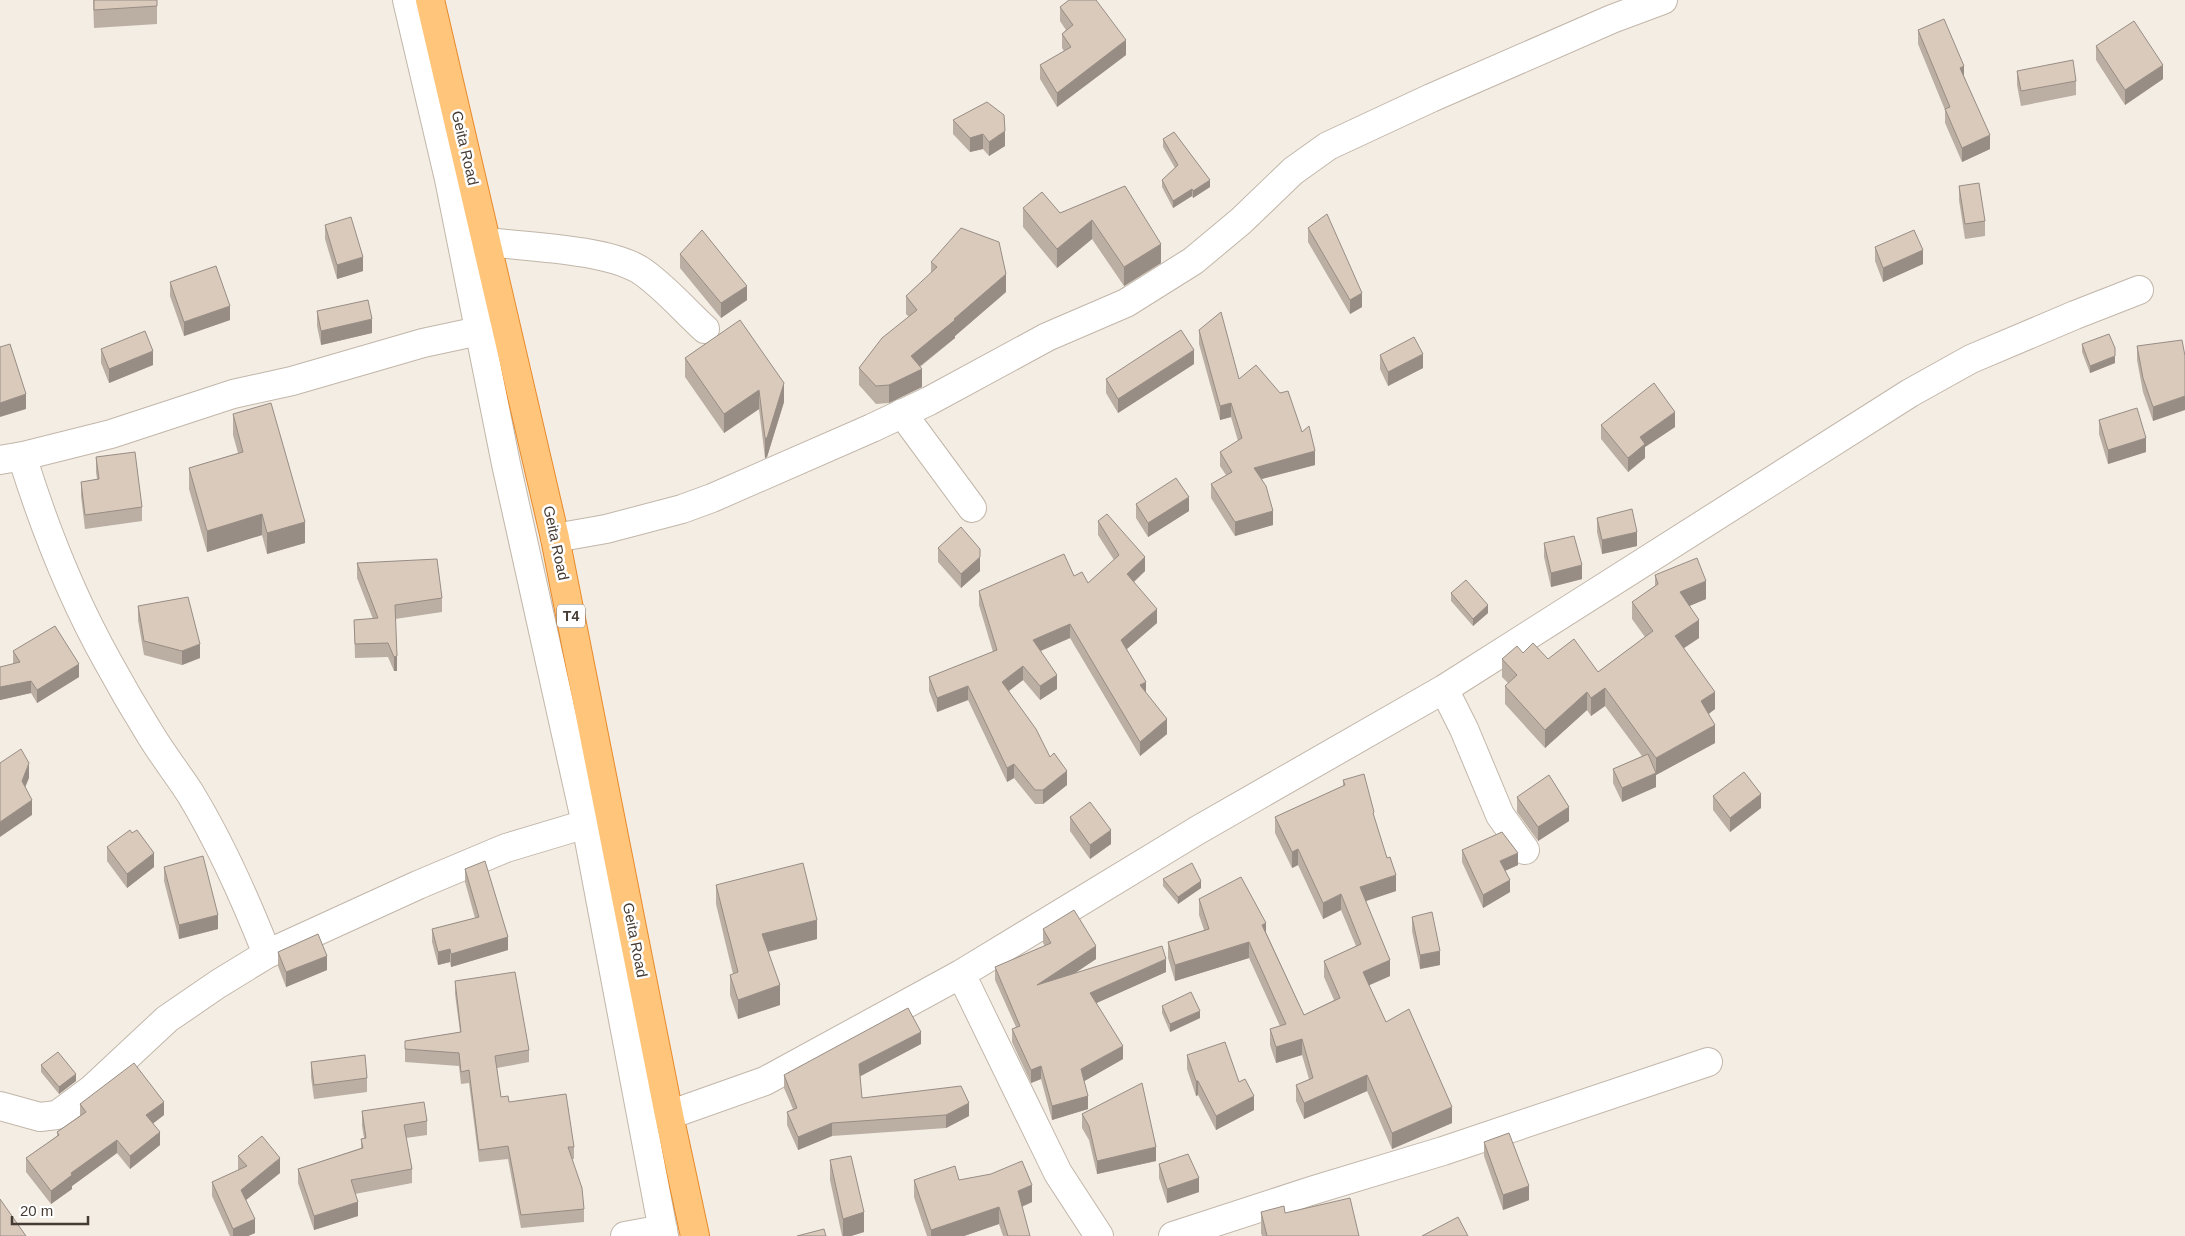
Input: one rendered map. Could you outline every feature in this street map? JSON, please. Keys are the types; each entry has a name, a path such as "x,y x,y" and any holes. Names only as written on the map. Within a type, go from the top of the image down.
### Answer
{"highway":[{"name":"Geita Road","path":"430,0 555,538 669,1115 695,1236"}],"street":[{"path":"407,0 449,179 542,628 586,824 664,1233 626,1236"},
{"path":"555,538 606,529 697,504 740,487 902,413 1047,337 1126,302 1193,260 1241,221 1293,171 1328,146 1431,98 1603,23 1663,0"},
{"path":"487,242 579,253 622,262 640,271 705,329"},
{"path":"669,1115 765,1081 961,974 1198,830 1444,690 1910,393 1971,359 2074,315 2139,290"},
{"path":"267,954 243,894 219,844 190,793 150,734 86,620 68,584 44,522 11,458 111,434 233,394 292,381 423,343 480,332"},
{"path":"902,413 972,508"},
{"path":"1444,690 1464,730 1500,815 1525,850"},
{"path":"0,1106 40,1117 58,1115 92,1089 167,1019 218,984 267,954 418,885 480,859 514,846 586,824"},
{"path":"961,974 1058,1173 1100,1236"},
{"path":"1173,1236 1314,1190 1443,1152 1708,1062"}],"building":[{"path":"94,0 157,0 157,6 94,10"},
{"path":"1069,0 1096,0 1126,40 1057,93 1040,65 1071,47 1062,34 1073,25 1060,7"},
{"path":"1944,19 1964,66 1960,68 1990,135 1962,148 1945,109 1950,107 1918,30"},
{"path":"2134,21 2163,65 2125,90 2096,46"},
{"path":"2073,60 2076,81 2021,91 2017,71"},
{"path":"987,102 1004,115 1005,131 989,142 983,134 970,138 953,120"},
{"path":"1174,132 1210,180 1173,201 1162,180 1178,165 1163,139"},
{"path":"1979,183 1985,221 1965,224 1959,186"},
{"path":"1125,186 1161,244 1124,267 1092,220 1057,249 1023,208 1042,192 1060,213"},
{"path":"1327,214 1362,293 1350,300 1308,228"},
{"path":"351,217 363,257 337,265 325,225"},
{"path":"961,228 999,242 1006,274 911,356 922,369 889,385 876,386 859,368 882,338 917,310 906,296 937,267 931,262"},
{"path":"702,230 747,286 721,303 680,254"},
{"path":"1914,230 1923,250 1883,268 1875,247"},
{"path":"216,266 230,306 184,322 170,282"},
{"path":"368,300 372,319 321,331 317,311"},
{"path":"1221,312 1239,379 1256,365 1280,393 1288,391 1302,432 1309,426 1315,451 1254,468 1266,486 1273,511 1235,522 1211,484 1232,472 1220,452 1242,438 1231,403 1220,406 1199,330"},
{"path":"740,320 784,383 767,438 765,438 759,390 724,414 685,358"},
{"path":"1181,330 1194,350 1118,399 1106,379"},
{"path":"145,331 153,351 109,369 101,349"},
{"path":"2109,334 2115,348 2115,356 2090,366 2082,344"},
{"path":"1414,337 1423,354 1388,372 1380,355"},
{"path":"2182,340 2185,356 2185,396 2153,407 2143,378 2137,346"},
{"path":"10,344 26,394 0,403 0,347"},
{"path":"1654,383 1675,412 1640,437 1645,444 1628,458 1601,425"},
{"path":"271,403 305,522 267,533 262,514 207,531 189,468 243,452 233,414"},
{"path":"2137,408 2146,438 2108,450 2099,420"},
{"path":"135,452 142,507 85,515 81,482 99,479 96,457"},
{"path":"1176,478 1189,497 1148,523 1136,504"},
{"path":"1632,509 1637,532 1602,540 1597,518"},
{"path":"1107,514 1145,557 1127,574 1157,609 1121,640 1146,682 1140,685 1167,719 1140,742 1070,624 1033,640 1057,675 1040,686 1023,666 1002,682 1036,729 1050,757 1054,753 1067,771 1043,790 1035,790 1014,764 1007,768 968,686 937,698 929,677 997,650 979,591 1064,554 1074,576 1082,572 1088,583 1119,555 1098,521"},
{"path":"961,527 980,549 980,557 961,574 938,548"},
{"path":"1574,536 1582,565 1551,573 1544,543"},
{"path":"1697,558 1706,581 1680,592 1699,620 1675,636 1715,692 1701,701 1715,725 1656,758 1605,688 1591,698 1587,692 1545,730 1505,686 1517,675 1502,659 1517,646 1523,653 1533,643 1548,659 1574,639 1598,672 1653,631 1632,602 1658,584 1655,575"},
{"path":"437,559 442,598 395,605 397,656 394,657 388,643 355,644 354,620 378,618 357,563"},
{"path":"1466,580 1488,605 1473,619 1451,593"},
{"path":"188,597 200,644 182,651 144,641 138,606"},
{"path":"55,626 79,664 37,690 31,681 0,687 0,667 20,662 13,651"},
{"path":"21,749 29,763 22,781 32,800 0,822 0,763"},
{"path":"1648,754 1656,773 1622,788 1613,769"},
{"path":"1744,772 1761,794 1730,818 1713,796"},
{"path":"1364,774 1373,813 1387,858 1390,857 1396,875 1360,887 1390,960 1363,972 1386,1022 1409,1009 1452,1107 1392,1133 1367,1075 1304,1103 1296,1085 1313,1078 1302,1039 1276,1047 1270,1029 1286,1024 1249,942 1175,965 1168,942 1209,929 1199,899 1241,877 1266,923 1262,925 1304,1015 1340,998 1324,961 1361,944 1341,894 1323,903 1298,849 1292,852 1275,817 1345,785 1343,780"},
{"path":"1549,775 1569,807 1538,827 1517,797"},
{"path":"1090,802 1111,830 1090,845 1070,817"},
{"path":"130,830 132,833 137,830 154,853 127,874 107,847"},
{"path":"1502,832 1518,853 1500,861 1510,880 1483,895 1462,850"},
{"path":"203,856 218,915 179,925 164,867"},
{"path":"485,861 508,937 451,954 450,949 438,952 432,929 479,917 465,869"},
{"path":"803,863 817,920 762,934 780,985 738,1000 730,975 738,972 716,885"},
{"path":"1192,863 1201,881 1178,897 1163,879"},
{"path":"1074,910 1096,946 1037,985 1162,946 1166,959 1090,993 1123,1046 1081,1069 1088,1096 1052,1106 1041,1066 1031,1070 1012,1029 1020,1026 995,967 1051,943 1043,929"},
{"path":"1432,912 1440,951 1420,955 1412,917"},
{"path":"318,934 327,956 286,972 278,952"},
{"path":"515,972 529,1050 495,1056 501,1097 508,1096 509,1102 566,1094 574,1147 568,1147 582,1188 584,1209 521,1215 508,1146 479,1150 469,1070 461,1072 459,1053 405,1049 405,1041 461,1032 455,981"},
{"path":"1191,992 1200,1011 1170,1024 1162,1006"},
{"path":"908,1008 921,1032 859,1064 862,1098 961,1086 969,1103 946,1115 832,1123 798,1137 787,1112 797,1108 784,1075"},
{"path":"1225,1042 1239,1082 1245,1079 1254,1096 1216,1116 1198,1081 1196,1081 1187,1055"},
{"path":"58,1052 76,1074 59,1087 41,1065"},
{"path":"365,1055 367,1078 314,1085 311,1062"},
{"path":"134,1063 164,1102 146,1115 160,1132 130,1156 117,1140 71,1173 72,1175 51,1191 26,1158 59,1135 57,1132 86,1112 80,1104"},
{"path":"1142,1083 1156,1147 1097,1161 1089,1126 1082,1114"},
{"path":"424,1102 427,1121 404,1125 412,1169 351,1180 358,1202 314,1216 298,1169 363,1148 361,1139 366,1138 362,1111"},
{"path":"1509,1133 1529,1186 1503,1195 1484,1142"},
{"path":"262,1136 280,1158 241,1190 255,1219 233,1229 212,1182 247,1166 238,1156"},
{"path":"1188,1154 1199,1178 1167,1189 1159,1164"},
{"path":"851,1156 864,1212 843,1219 830,1160"},
{"path":"1022,1161 1032,1185 1018,1191 1030,1236 1008,1236 999,1207 931,1230 914,1180 955,1166 959,1180 991,1174"},
{"path":"1350,1198 1359,1236 1267,1236 1261,1212 1284,1206 1285,1213"},
{"path":"0,1199 26,1236 0,1236"},
{"path":"1458,1217 1468,1236 1422,1236"},
{"path":"824,1229 826,1236 797,1236"}]}
